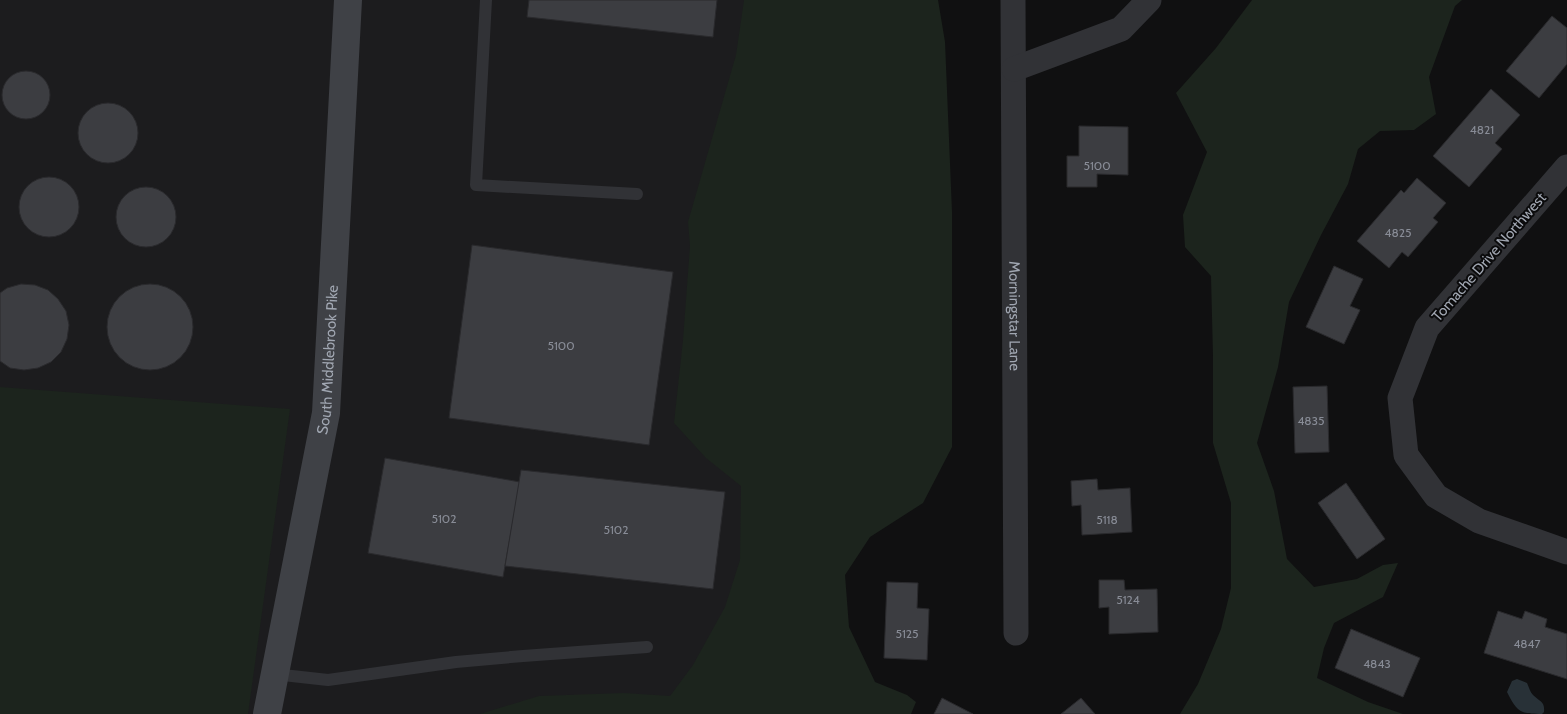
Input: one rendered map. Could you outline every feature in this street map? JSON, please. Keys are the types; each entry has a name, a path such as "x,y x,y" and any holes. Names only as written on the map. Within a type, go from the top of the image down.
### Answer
{"main road":[{"name":"South Middlebrook Pike","path":"266,714 326,413 348,0"}],"street":[{"name":"Morningstar Lane","path":"1013,0 1016,633"},
{"path":"1014,69 1121,29 1149,0"},
{"name":"Tomache Drive Northwest","path":"1567,168 1427,328 1400,398 1406,455 1436,496 1479,522 1567,552"}],"lane":[{"path":"486,0 476,185 638,194"},
{"path":"274,674 328,680 466,661 647,647"}],"shaded area":[{"path":"0,0 827,0 829,714 0,714"},
{"path":"744,0 938,0 945,42 952,212 952,447 923,503 870,537 845,575 849,627 875,682 907,695 916,702 911,714 480,714 539,696 624,693 670,696 693,665 725,607 740,560 741,486 706,458 674,423 690,246 688,222 736,55"},
{"path":"1252,0 1462,0 1455,6 1429,77 1436,114 1414,130 1380,131 1358,149 1348,184 1289,302 1278,367 1257,443 1274,491 1287,559 1314,587 1357,579 1383,565 1398,563 1383,597 1334,623 1324,648 1317,678 1368,702 1403,714 1180,714 1198,684 1221,629 1231,588 1231,503 1213,443 1211,276 1185,247 1183,215 1207,152 1176,93 1216,48"},
{"path":"0,387 290,409 248,714 0,714"},
{"path":"1517,679 1527,683 1532,694 1543,704 1544,712 1542,714 1520,711 1514,704 1507,692 1512,681"}],"building":[{"path":"529,0 717,0 713,37 527,17"},
{"path":"1552,16 1567,28 1567,64 1539,98 1506,71"},
{"path":"26,71 35,73 43,78 48,86 50,95 48,104 43,112 35,117 26,119 17,117 9,112 4,104 2,95 4,86 9,78 17,73"},
{"path":"1491,89 1520,115 1495,143 1502,149 1469,187 1433,156"},
{"path":"102,103 114,103 130,111 136,121 138,133 136,145 130,155 114,163 102,163 86,155 78,139 78,127 86,111"},
{"path":"1079,126 1128,127 1128,175 1097,174 1097,187 1067,187 1067,156 1079,156"},
{"path":"43,177 55,177 71,185 77,195 79,207 77,219 71,229 55,237 43,237 27,229 19,213 19,201 27,185"},
{"path":"1417,178 1446,203 1433,218 1438,222 1408,257 1402,252 1389,268 1357,241 1401,190 1404,193"},
{"path":"140,187 152,187 168,195 174,205 176,217 174,229 168,239 152,247 140,247 124,239 116,223 116,211 124,195"},
{"path":"472,245 673,272 649,445 449,418"},
{"path":"1334,266 1363,279 1350,306 1360,310 1344,344 1306,327"},
{"path":"21,284 35,285 48,290 58,299 66,311 69,325 67,339 61,352 51,362 38,368 24,370 10,368 0,361 0,293 7,288"},
{"path":"150,284 166,287 174,291 186,303 190,311 193,327 190,343 186,351 174,363 166,367 150,370 134,367 126,363 114,351 110,343 107,327 110,311 114,303 126,291 134,287"},
{"path":"1327,386 1329,452 1295,453 1293,387"},
{"path":"385,458 520,482 503,577 368,553"},
{"path":"521,470 725,492 713,589 505,566"},
{"path":"1097,479 1098,490 1130,488 1132,532 1082,535 1081,505 1072,506 1071,481"},
{"path":"1346,483 1385,539 1357,559 1318,503"},
{"path":"1099,580 1124,580 1125,590 1157,589 1158,632 1109,634 1109,607 1099,608"},
{"path":"887,582 918,583 917,608 929,609 927,660 884,658"},
{"path":"1498,611 1522,619 1525,611 1547,619 1545,627 1567,634 1567,679 1484,653"},
{"path":"1351,629 1420,658 1403,697 1335,668"},
{"path":"942,698 973,714 934,714"},
{"path":"1081,698 1095,714 1061,714"}]}
